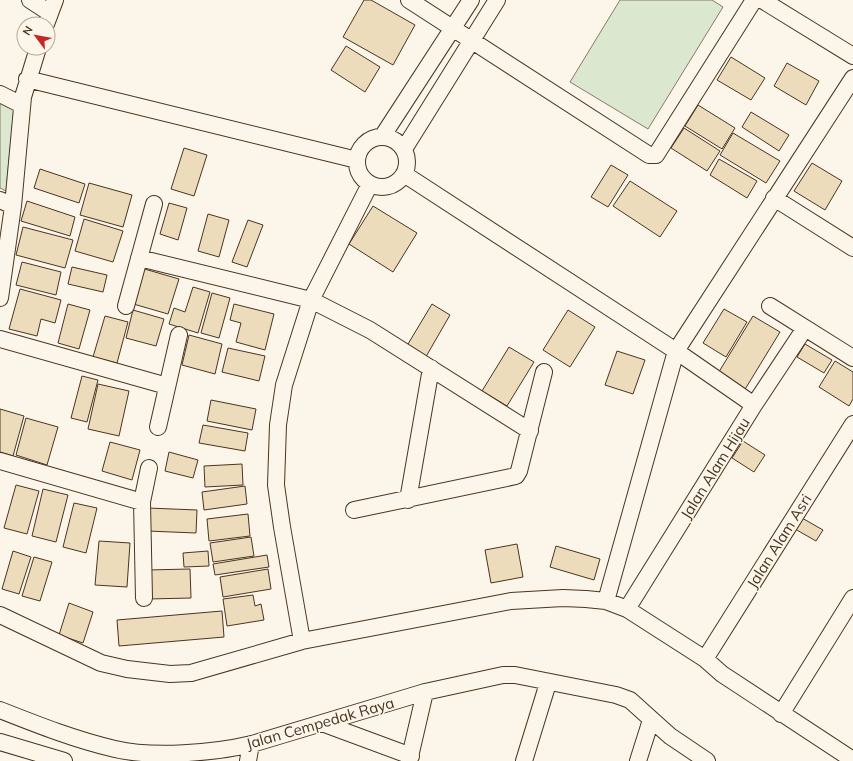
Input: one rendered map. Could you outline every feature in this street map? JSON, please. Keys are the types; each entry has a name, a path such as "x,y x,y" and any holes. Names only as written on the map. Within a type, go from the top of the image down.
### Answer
{"street":[{"path":"30,0 50,12"},
{"path":"409,0 649,155 656,155 754,0"},
{"path":"382,136 471,0"},
{"path":"404,149 497,0"},
{"path":"762,0 853,56"},
{"path":"0,298 6,203 22,105 27,80 35,56"},
{"path":"606,601 676,352 774,198 853,78"},
{"path":"27,80 357,160"},
{"path":"0,94 22,105"},
{"path":"382,136 394,140 404,149 407,162 404,174 395,184 382,187 370,184 360,174 357,160 361,148 369,140 382,136"},
{"path":"404,174 676,352 754,405"},
{"path":"302,641 276,485 278,425 284,385 311,300 370,184"},
{"path":"774,198 853,248"},
{"path":"126,306 154,204"},
{"path":"139,258 311,300 370,330 530,431"},
{"path":"770,306 853,358"},
{"name":"Jalan Alam Hijau","path":"627,609 754,405 804,328"},
{"path":"158,427 179,335"},
{"path":"0,339 167,386"},
{"path":"408,500 431,368"},
{"path":"354,510 408,500 516,476 519,471 530,431 544,372"},
{"name":"Jalan Alam Asri","path":"705,659 853,424"},
{"path":"0,461 142,502"},
{"path":"144,598 142,502 149,468"},
{"path":"0,615 101,663 150,673 191,673 302,641 511,601 563,598 606,601 627,609 705,659 722,674 853,760"},
{"path":"781,714 853,598"},
{"name":"Jalan Cempedak Raya","path":"0,710 40,726 116,750 147,753 205,752 251,744 425,692 503,675 528,677 548,683 623,697 630,700 640,708 651,720 670,736 707,761"},
{"path":"524,761 548,683"},
{"path":"322,723 410,759 425,692"},
{"path":"638,761 651,720"},
{"path":"33,752 40,726"},
{"path":"0,742 64,761"},
{"path":"248,761 251,744"}],"green space":[{"path":"620,0 712,0 723,7 648,129 570,82"},
{"path":"0,102 14,109 6,191 0,188"}],"building":[{"path":"364,0 371,0 415,25 393,65 343,37"},
{"path":"346,46 380,67 365,92 331,70"},
{"path":"731,57 765,78 751,100 717,80"},
{"path":"787,63 819,81 806,105 774,86"},
{"path":"698,105 735,128 722,149 685,126"},
{"path":"751,112 789,135 779,151 742,127"},
{"path":"684,128 720,151 707,171 671,148"},
{"path":"733,133 780,161 766,183 720,155"},
{"path":"184,148 207,155 194,196 171,189"},
{"path":"719,159 757,181 747,198 710,175"},
{"path":"812,163 842,181 825,210 794,191"},
{"path":"611,165 628,175 608,207 591,197"},
{"path":"40,169 85,184 79,203 34,188"},
{"path":"630,181 677,211 660,237 613,206"},
{"path":"89,183 132,195 123,227 80,215"},
{"path":"27,201 75,217 70,236 21,221"},
{"path":"169,203 187,208 178,240 160,234"},
{"path":"373,206 417,233 393,272 349,244"},
{"path":"208,214 229,220 219,257 198,251"},
{"path":"84,219 123,231 113,262 75,251"},
{"path":"248,220 263,225 247,267 232,262"},
{"path":"23,227 73,240 65,268 16,255"},
{"path":"22,262 61,272 56,295 16,285"},
{"path":"72,267 107,275 103,292 68,284"},
{"path":"141,268 179,279 168,314 130,303"},
{"path":"193,287 210,292 198,333 169,324 174,308 185,312"},
{"path":"20,289 61,300 55,323 41,319 37,336 9,329"},
{"path":"212,293 230,298 219,338 201,333"},
{"path":"68,304 90,310 79,349 58,343"},
{"path":"234,304 274,314 265,350 236,342 241,323 230,320"},
{"path":"432,304 450,315 424,360 405,349"},
{"path":"724,309 747,322 726,357 703,343"},
{"path":"133,310 164,319 156,346 126,338"},
{"path":"568,310 595,327 570,367 543,350"},
{"path":"105,316 128,322 117,363 93,357"},
{"path":"753,316 780,332 744,391 717,375"},
{"path":"189,335 222,344 215,374 182,365"},
{"path":"805,344 832,360 824,373 797,357"},
{"path":"509,347 534,362 507,406 482,391"},
{"path":"228,348 265,356 259,381 222,372"},
{"path":"617,351 645,360 633,394 605,385"},
{"path":"835,361 853,372 853,399 849,406 819,387"},
{"path":"82,376 98,380 87,422 71,418"},
{"path":"98,384 129,391 119,436 88,429"},
{"path":"211,400 256,409 252,430 207,421"},
{"path":"0,409 24,416 13,456 0,452"},
{"path":"26,418 58,427 47,465 16,455"},
{"path":"203,425 248,433 245,451 199,443"},
{"path":"743,441 765,455 754,472 732,458"},
{"path":"110,442 140,450 132,480 102,471"},
{"path":"169,452 198,460 193,478 165,471"},
{"path":"242,464 243,485 205,487 204,466"},
{"path":"16,485 39,491 27,534 4,528"},
{"path":"245,486 247,504 204,510 202,492"},
{"path":"43,489 68,495 56,542 32,536"},
{"path":"74,503 97,508 86,553 63,547"},
{"path":"148,508 197,510 196,533 147,531"},
{"path":"248,514 250,536 209,541 207,519"},
{"path":"802,518 823,530 816,541 795,529"},
{"path":"251,537 254,556 213,562 210,543"},
{"path":"99,541 130,543 127,587 95,585"},
{"path":"517,544 523,577 491,583 485,550"},
{"path":"556,546 600,559 594,580 550,567"},
{"path":"13,551 31,557 19,594 2,589"},
{"path":"208,551 209,566 184,567 183,553"},
{"path":"267,555 269,567 215,575 213,564"},
{"path":"34,557 52,562 40,601 22,596"},
{"path":"190,569 191,598 148,599 147,570"},
{"path":"268,569 271,589 223,597 220,577"},
{"path":"253,595 255,606 261,604 264,620 227,626 223,599"},
{"path":"69,603 93,612 83,643 59,635"},
{"path":"222,611 224,637 119,646 117,620"}]}
